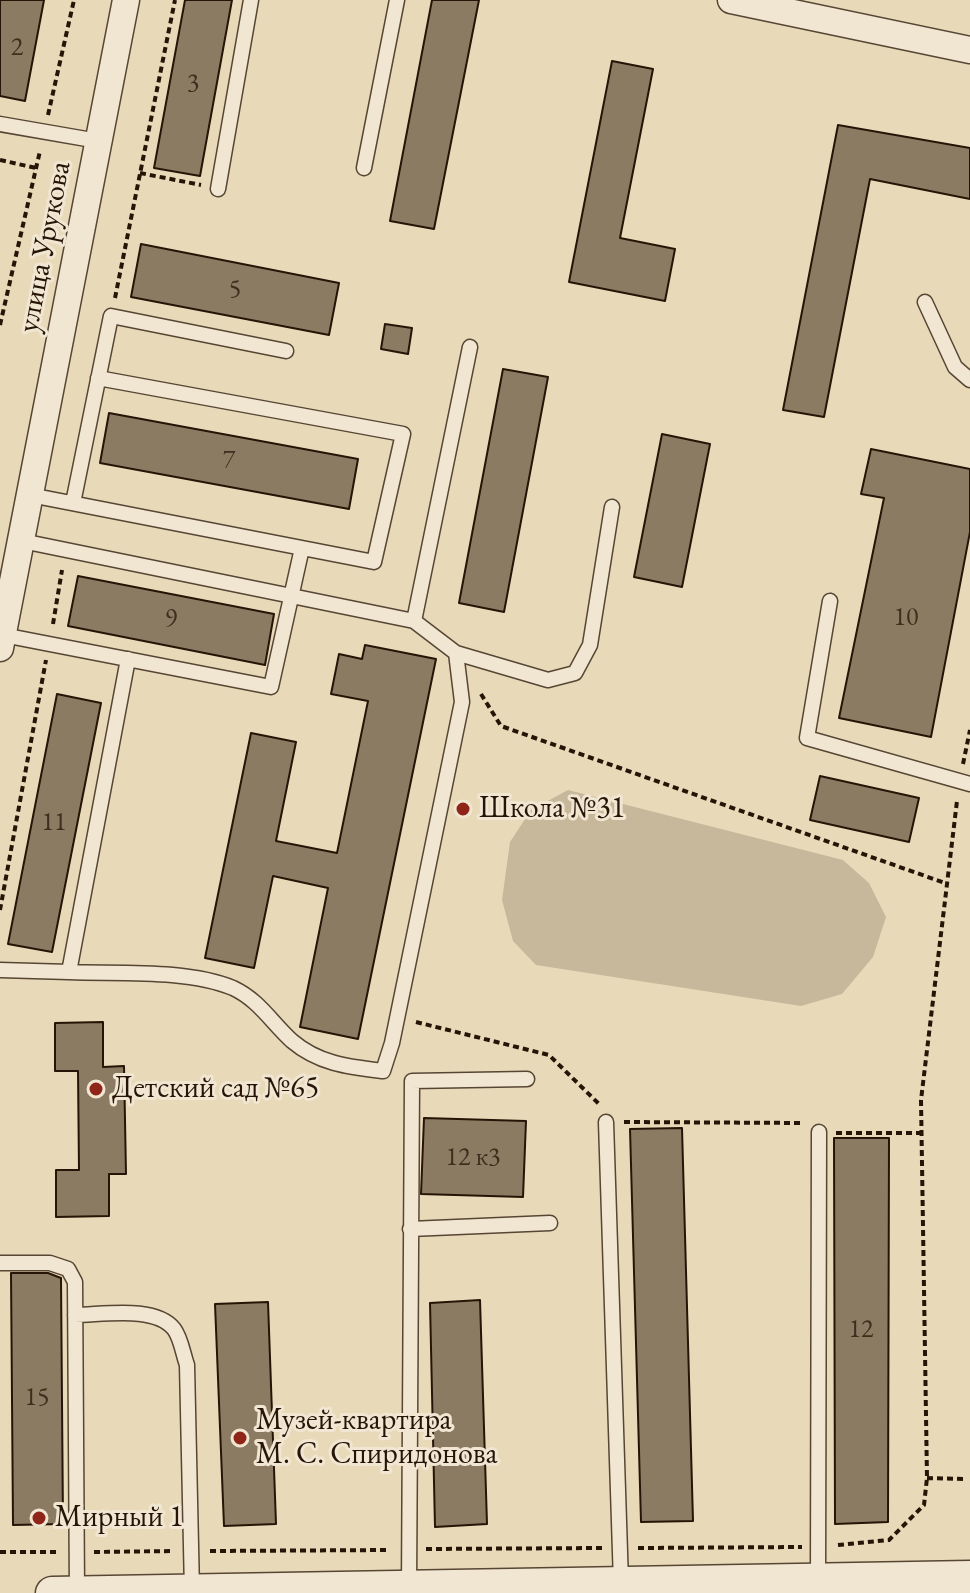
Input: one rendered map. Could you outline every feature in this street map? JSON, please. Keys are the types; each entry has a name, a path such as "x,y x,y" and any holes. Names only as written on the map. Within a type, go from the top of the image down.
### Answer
{"street":[{"name":"улица Урукова","path":"1,642 126,0"},
{"path":"731,0 802,9 970,50"},
{"path":"52,1593 759,1587 818,1580 970,1577"}],"lane":[{"path":"218,189 251,0"},
{"path":"364,168 397,0"},
{"path":"0,124 98,141"},
{"path":"925,302 955,367 970,380"},
{"path":"73,503 111,316 286,351"},
{"path":"414,621 470,347"},
{"path":"30,495 374,562 403,434 98,378"},
{"path":"22,541 414,621 456,653 548,680 575,673 590,645 612,507"},
{"path":"1,642 49,644 271,687 302,548"},
{"path":"830,601 807,738 966,777"},
{"path":"0,970 200,978 233,988 256,1002 292,1040 313,1056 343,1067 383,1071 462,702 456,653"},
{"path":"69,972 128,659"},
{"path":"409,1590 412,1081 527,1079"},
{"path":"606,1122 621,1588"},
{"path":"818,1580 819,1132"},
{"path":"410,1229 550,1223"},
{"path":"0,1263 50,1263 68,1269 75,1282 77,1593"},
{"path":"75,1315 143,1315 164,1320 176,1331 187,1365 192,1592"}],"path":[{"path":"0,325 74,0"},
{"path":"111,316 175,0"},
{"path":"0,160 36,168"},
{"path":"140,173 218,189"},
{"path":"0,910 66,550"},
{"path":"478,690 501,726 945,883"},
{"path":"966,777 970,730"},
{"path":"818,1547 889,1540 924,1505 927,1478 921,1100 945,883 958,798"},
{"path":"397,1017 549,1055 598,1101 606,1122 810,1123 819,1132 921,1133"},
{"path":"927,1478 964,1479"}],"shaded area":[{"path":"568,790 843,860 869,883 886,917 873,957 842,994 801,1006 536,965 513,941 502,900 510,842 531,810"}],"building":[{"path":"0,0 44,0 25,101 0,96"},
{"path":"185,0 232,0 200,176 154,168"},
{"path":"432,0 479,0 434,229 390,221"},
{"path":"612,61 653,69 620,238 675,249 665,301 569,282"},
{"path":"838,125 970,148 970,199 870,179 824,417 783,410"},
{"path":"141,244 339,283 329,335 131,297"},
{"path":"385,324 412,328 408,354 381,349"},
{"path":"503,369 548,377 504,612 459,603"},
{"path":"109,413 358,459 349,509 100,463"},
{"path":"662,434 710,444 682,587 634,577"},
{"path":"871,449 970,469 970,532 931,737 839,718 884,498 861,494"},
{"path":"78,576 274,614 265,665 68,626"},
{"path":"365,645 436,659 358,1039 300,1027 328,888 273,876 254,968 205,958 251,733 296,742 276,841 337,853 368,701 331,694 339,654 362,659"},
{"path":"57,694 101,703 52,952 8,944"},
{"path":"820,776 919,798 909,842 810,820"},
{"path":"103,1022 103,1067 124,1066 126,1174 109,1174 109,1216 56,1217 56,1170 79,1170 78,1071 55,1071 55,1023"},
{"path":"424,1118 526,1121 523,1197 421,1194"},
{"path":"682,1128 693,1521 641,1522 630,1129"},
{"path":"834,1138 889,1138 888,1522 835,1524"},
{"path":"11,1273 48,1273 61,1278 63,1524 13,1525"},
{"path":"480,1300 487,1524 435,1527 430,1303"},
{"path":"268,1302 276,1524 224,1526 215,1304"}],"place":[{"name":"Школа №31","path":"463,809"},
{"name":"Детский сад №65","path":"96,1089"},
{"name":"Музей-квартира М. С. Спиридонова","path":"240,1438"},
{"name":"Мирный 1","path":"39,1518"}]}
